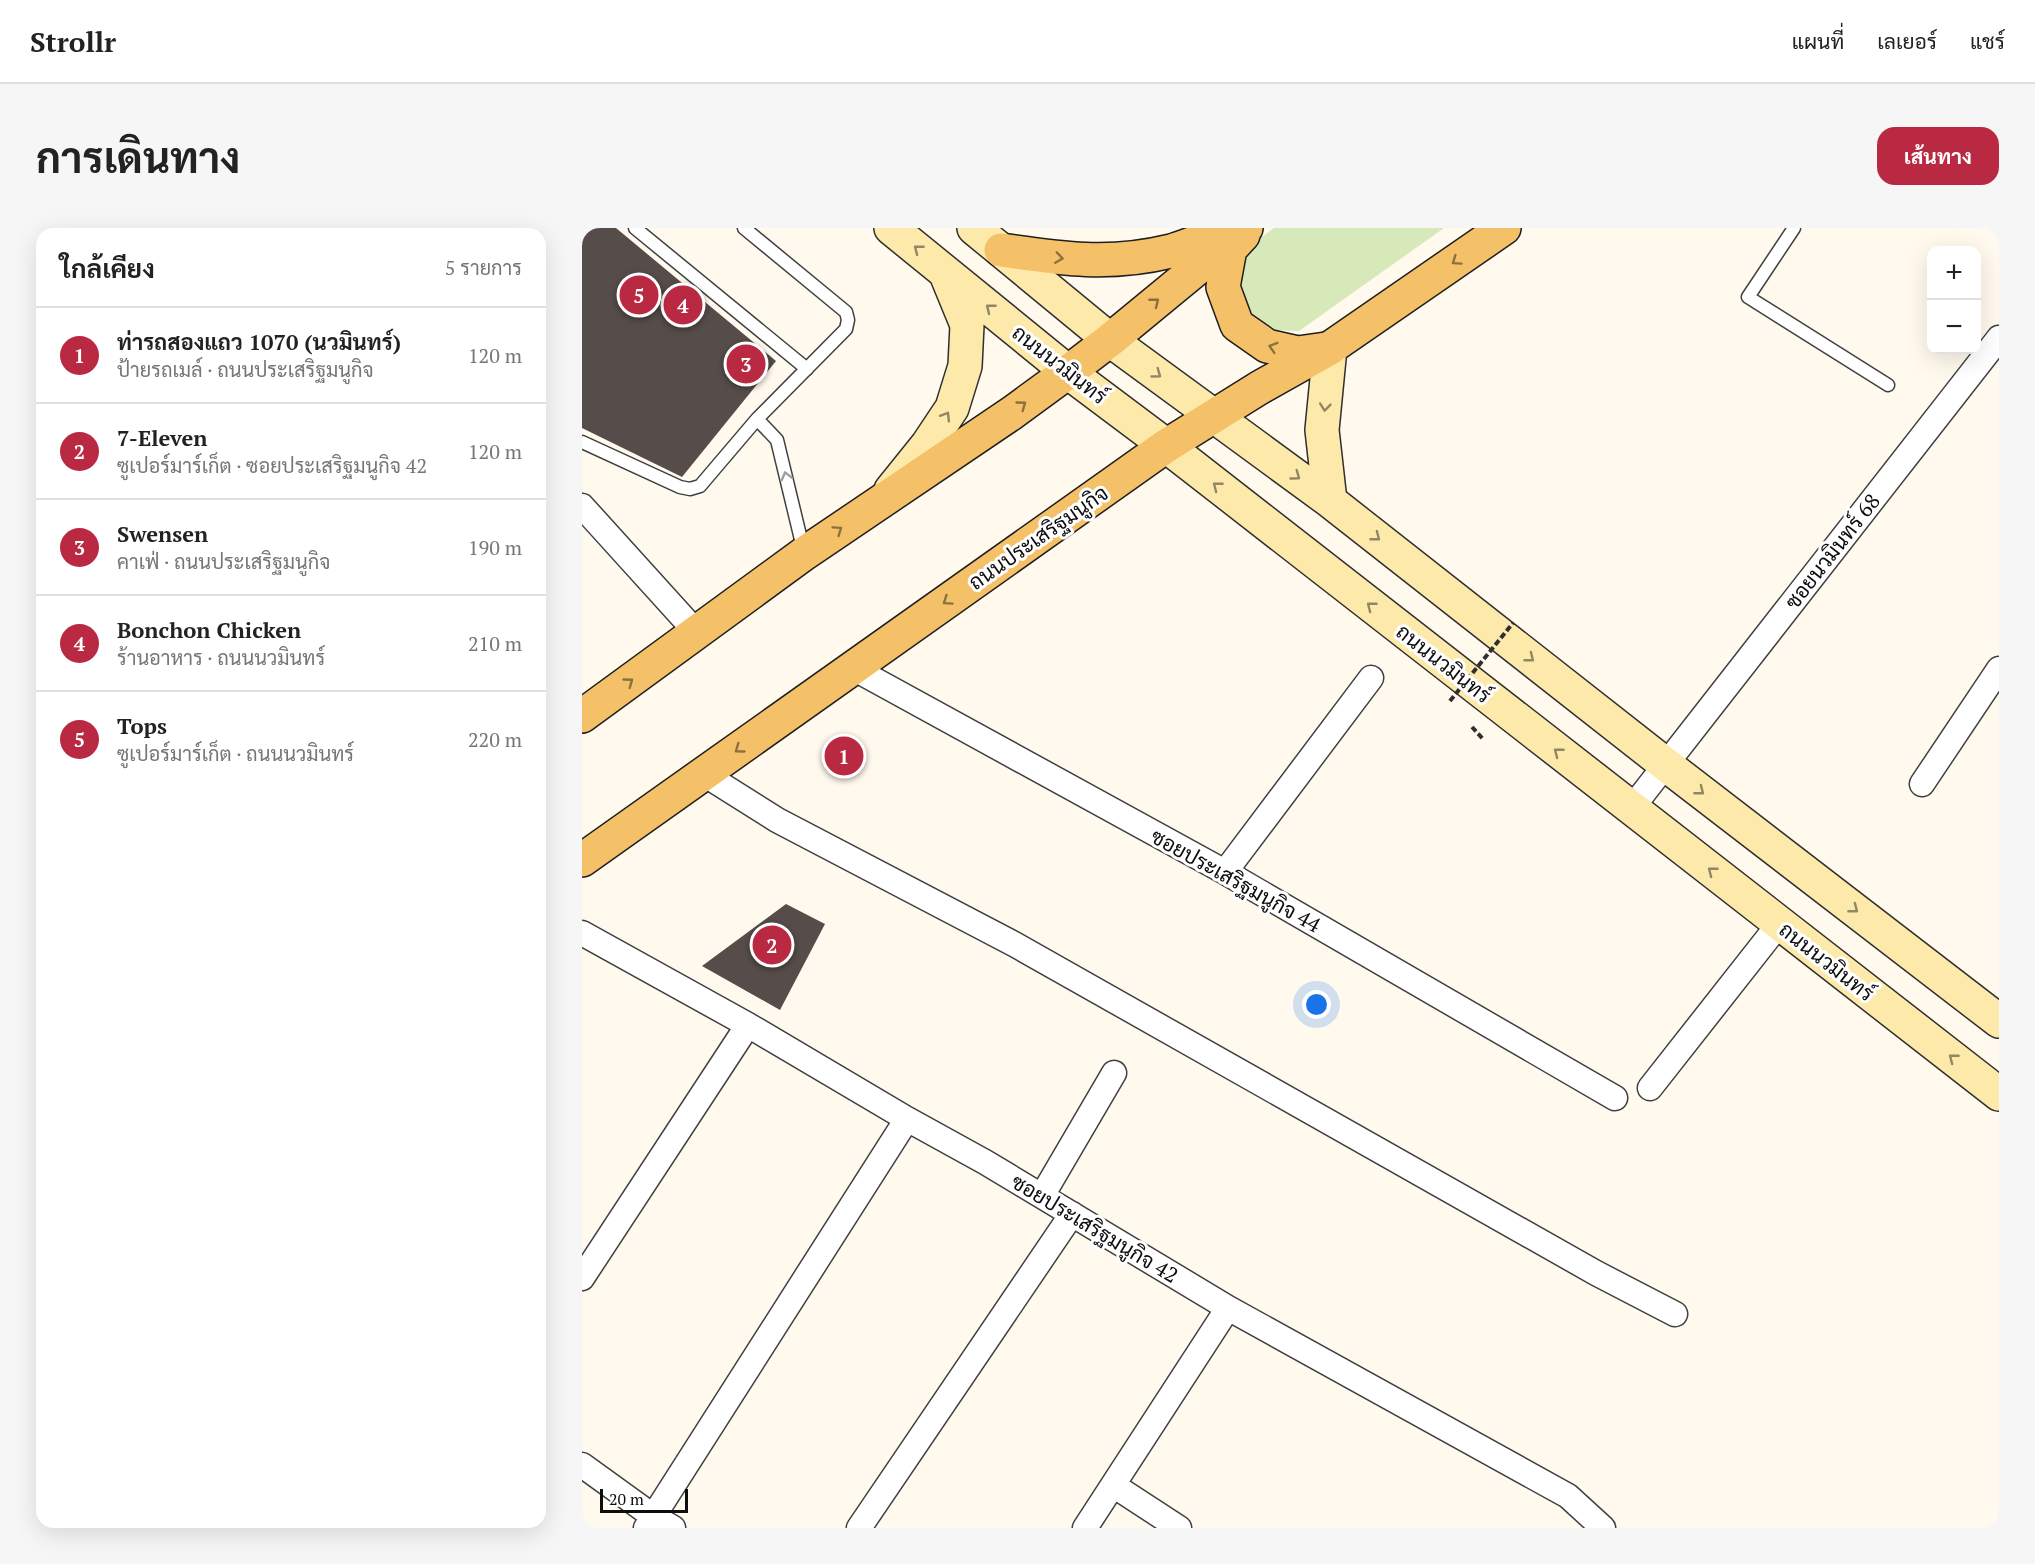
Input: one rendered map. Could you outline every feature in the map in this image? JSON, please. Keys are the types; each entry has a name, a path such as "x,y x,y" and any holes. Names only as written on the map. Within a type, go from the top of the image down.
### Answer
{"main road":[{"name":"ถนนนวมินทร์","path":"891,228 1068,372 1999,1094"},
{"path":"974,228 1110,340 1330,501 1665,764 1999,1021"},
{"path":"1001,250 1069,260 1100,261 1132,258 1173,250 1232,228"},
{"path":"586,709 697,633 886,496 1012,413 1110,340 1248,228"},
{"path":"1248,228 1230,249 1223,287 1236,325 1267,346 1298,353 1330,348 1322,430 1330,501"},
{"name":"ถนนประเสริฐมนูกิจ","path":"582,860 1166,446 1259,388 1330,348 1504,228"},
{"path":"886,496 928,444 952,408 965,366 967,325 945,271"}],"street":[{"name":"ซอยนวมินทร์ 68","path":"1631,809 1999,338"},
{"path":"582,506 697,633"},
{"name":"ซอยประเสริฐมนูกิจ 44","path":"853,668 1225,872 1615,1098"},
{"path":"1922,784 1999,669"},
{"path":"1225,872 1371,678"},
{"path":"704,774 777,820 1014,944 1596,1273 1675,1314"},
{"path":"1650,1088 1779,924"},
{"name":"ซอยประเสริฐมนูกิจ 42","path":"582,933 748,1025 907,1119 985,1162 1228,1308 1568,1496 1603,1528"},
{"path":"582,1278 748,1025"},
{"path":"1042,1196 1114,1073"},
{"path":"582,1465 658,1524 907,1119"},
{"path":"859,1528 1072,1214"},
{"path":"1084,1528 1228,1308"},
{"path":"1113,1485 1179,1528"}],"lane":[{"path":"634,228 807,369"},
{"path":"582,442 680,487 690,489 700,486 757,418 846,329 848,320 846,312 744,228"},
{"path":"1794,228 1748,297 1888,384"},
{"path":"757,418 777,440 804,554"}],"path":[{"path":"1450,701 1513,623"}],"green space":[{"path":"1274,228 1444,228 1299,331 1270,330 1260,325 1237,298 1242,252"}],"building":[{"path":"582,228 616,228 776,361 682,477 582,428"},
{"path":"786,904 825,924 780,1010 702,966"}],"place":[{"name":"Tops","path":"639,295"},
{"name":"Bonchon Chicken","path":"683,305"},
{"name":"Swensen","path":"746,364"},
{"name":"ท่ารถสองแถว 1070 (นวมินทร์)","path":"844,756"},
{"name":"7-Eleven","path":"772,945"}]}
